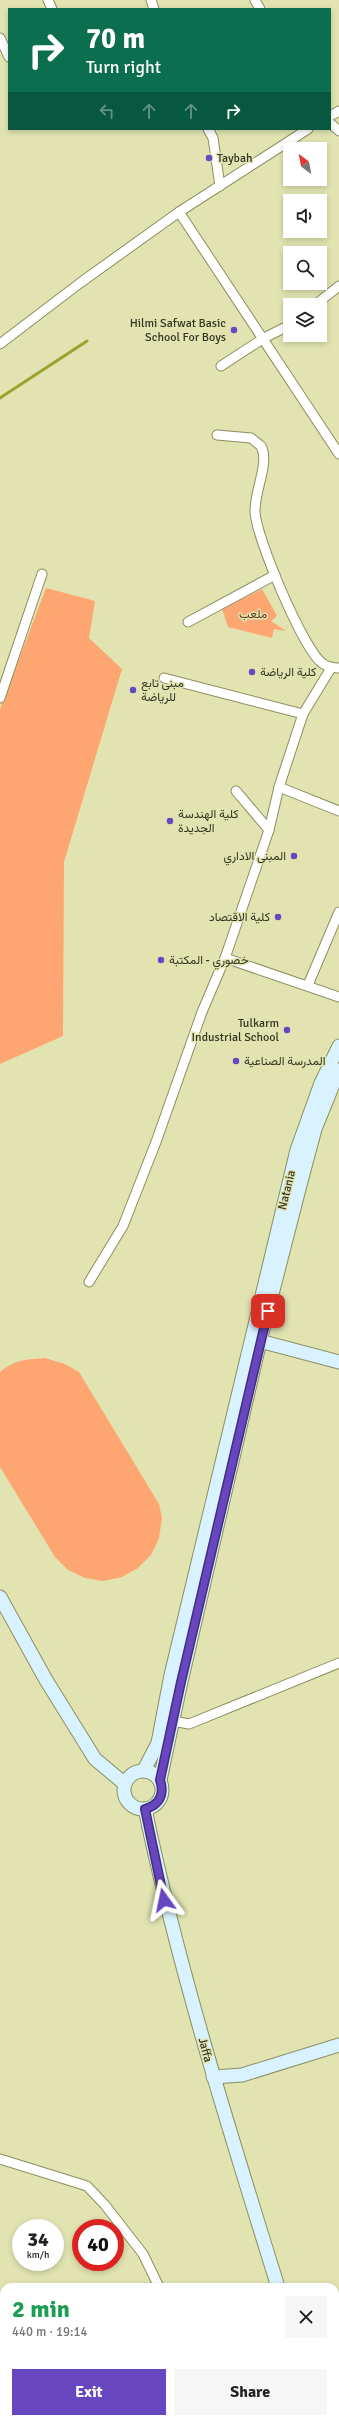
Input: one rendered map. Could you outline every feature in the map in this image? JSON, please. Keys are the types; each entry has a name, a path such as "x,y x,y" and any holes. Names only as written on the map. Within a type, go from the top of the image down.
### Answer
{"street":[{"path":"0,38 8,55"},
{"path":"331,124 339,131"},
{"path":"209,130 213,138 220,186"},
{"path":"0,344 80,283 179,212 306,130"},
{"path":"179,212 264,338 339,454"},
{"path":"324,298 339,286"},
{"path":"221,366 264,338 283,328"},
{"path":"89,1282 123,1226 156,1142 202,1012 225,958 270,830 279,787 303,714 335,668 321,663 315,656 275,575 258,528 255,515 256,495 264,459 263,449 251,438 218,435"},
{"path":"0,698 42,574"},
{"path":"188,622 275,575"},
{"path":"164,678 303,714"},
{"path":"279,787 339,811"},
{"path":"236,791 270,830"},
{"path":"308,985 339,912"},
{"path":"225,958 308,985 339,997"},
{"name":"Natania","path":"256,1340 297,1150 321,1083 339,1046"},
{"name":"Natania","path":"256,1340 315,1129 339,1070"},
{"path":"160,1780 168,1720 256,1340 339,1362"},
{"path":"0,1597 46,1680 96,1758 125,1784"},
{"path":"168,1720 189,1724 339,1663"},
{"path":"144,1770 168,1720"},
{"path":"144,1770 156,1775 162,1786 160,1799 156,1804 145,1809 133,1806 128,1802 124,1790 125,1784 132,1774 144,1770"},
{"name":"Jaffa","path":"145,1809 164,1900 213,2077 277,2283"},
{"path":"213,2077 242,2075 339,2045"},
{"path":"0,2159 87,2186 105,2205 143,2254 157,2283"}],"green space":[{"path":"46,588 95,601 89,638 122,669 64,862 63,1036 0,1064 0,709"},
{"name":"ملعب","path":"262,589 277,616 271,621 286,631 274,629 272,638 228,627 222,609"},
{"path":"45,1358 65,1364 79,1372 159,1504 162,1518 159,1538 151,1555 138,1568 122,1577 103,1581 85,1578 68,1570 55,1557 0,1467 0,1372 15,1363"}],"waterway":[{"path":"0,398 87,341"}],"place":[{"name":"Taybah","path":"209,158"},
{"name":"Hilmi Safwat Basic School For Boys","path":"234,330"},
{"name":"كلية الرياضة","path":"252,672"},
{"name":"مبنى تابع للرياضة","path":"133,690"},
{"name":"كلية الهندسة الجديدة","path":"170,821"},
{"name":"المبنى الاداري","path":"294,856"},
{"name":"كلية الاقتصاد","path":"278,917"},
{"name":"خصوري - المكتبة","path":"161,960"},
{"name":"Tulkarm Industrial School","path":"287,1030"},
{"name":"المدرسة الصناعية","path":"236,1061"}],"route":[{"path":"164,1900 145,1809 151,1808 156,1804 162,1793 160,1780 181,1682 268,1311"}]}
